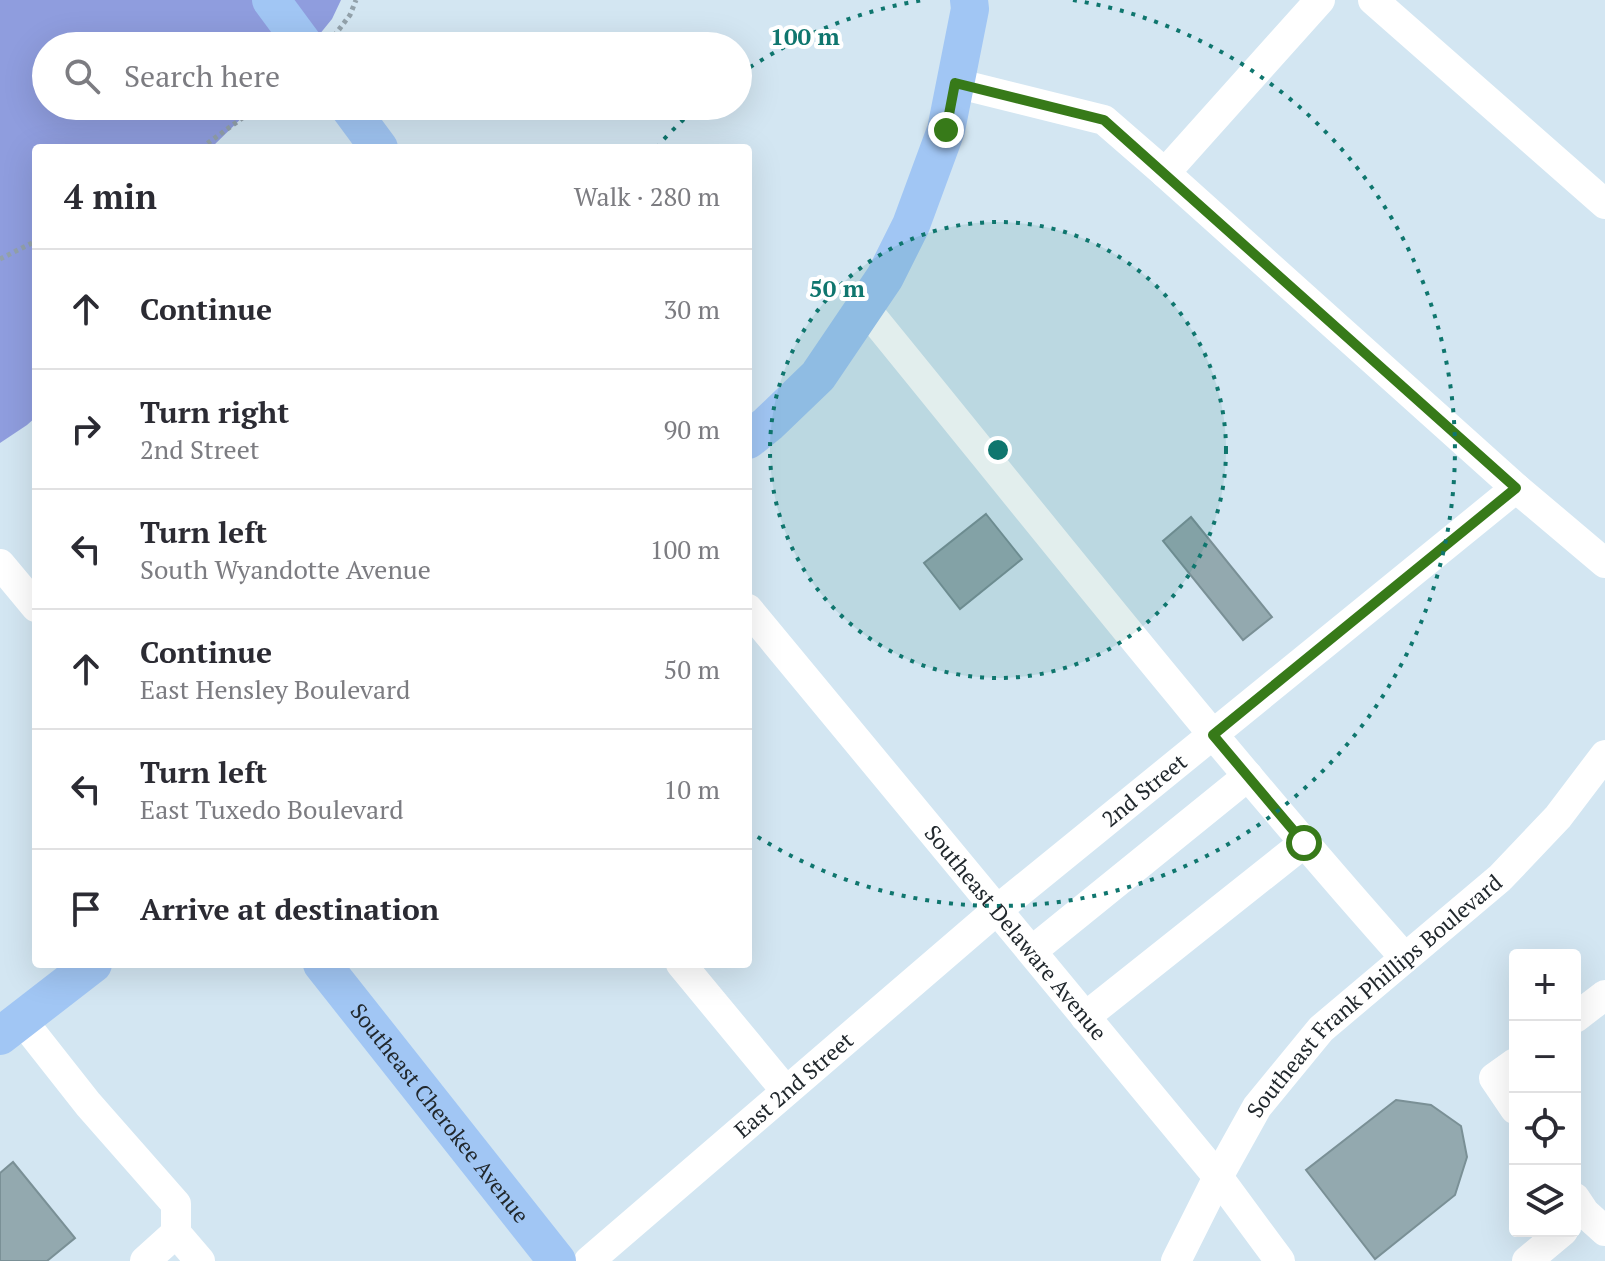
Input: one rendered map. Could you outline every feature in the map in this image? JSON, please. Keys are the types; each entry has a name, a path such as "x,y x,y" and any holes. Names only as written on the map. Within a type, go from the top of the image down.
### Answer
{"main road":[{"path":"271,0 295,32"},
{"path":"752,437 818,376 885,277 911,225 946,130 970,9 969,0"},
{"path":"358,120 376,144"},
{"path":"10,1028 88,968"},
{"name":"Southeast Cherokee Avenue","path":"325,968 557,1261"}],"street":[{"path":"1165,173 1320,0"},
{"path":"1373,0 1605,204"},
{"path":"955,83 1104,120 1516,488 1605,563"},
{"path":"865,308 1213,735 1405,958"},
{"name":"2nd Street","path":"997,910 1516,488"},
{"path":"0,564 32,602"},
{"name":"Southeast Delaware Avenue","path":"752,614 1218,1177 1280,1261"},
{"name":"Southeast Frank Phillips Boulevard","path":"1176,1261 1257,1107 1321,1029 1500,878 1558,817 1605,755"},
{"path":"1032,951 1248,776"},
{"path":"1085,1017 1304,843"},
{"name":"East 2nd Street","path":"589,1261 997,910"},
{"path":"684,968 786,1091"},
{"path":"1581,1013 1605,995"},
{"path":"10,1028 88,1104 176,1204 176,1233 200,1261"},
{"path":"1505,1071 1511,1093"},
{"path":"145,1261 176,1233"},
{"path":"1527,1261 1558,1237"}],"path":[{"path":"337,32 356,0"},
{"path":"207,144 240,120"},
{"path":"0,259 32,243"}],"shaded area":[{"path":"0,0 341,0 321,32 32,32 32,120 240,120 215,144 32,144 32,421 0,443"}],"building":[{"path":"986,514 1022,559 960,609 924,563"},
{"path":"1191,517 1272,617 1243,640 1163,541"},
{"path":"1396,1100 1431,1105 1461,1126 1467,1157 1455,1195 1375,1259 1306,1170"},
{"path":"13,1162 75,1238 47,1261 0,1261 0,1173"}],"route":[{"path":"946,130 955,83 1104,120 1516,488 1213,735 1304,843"}]}
